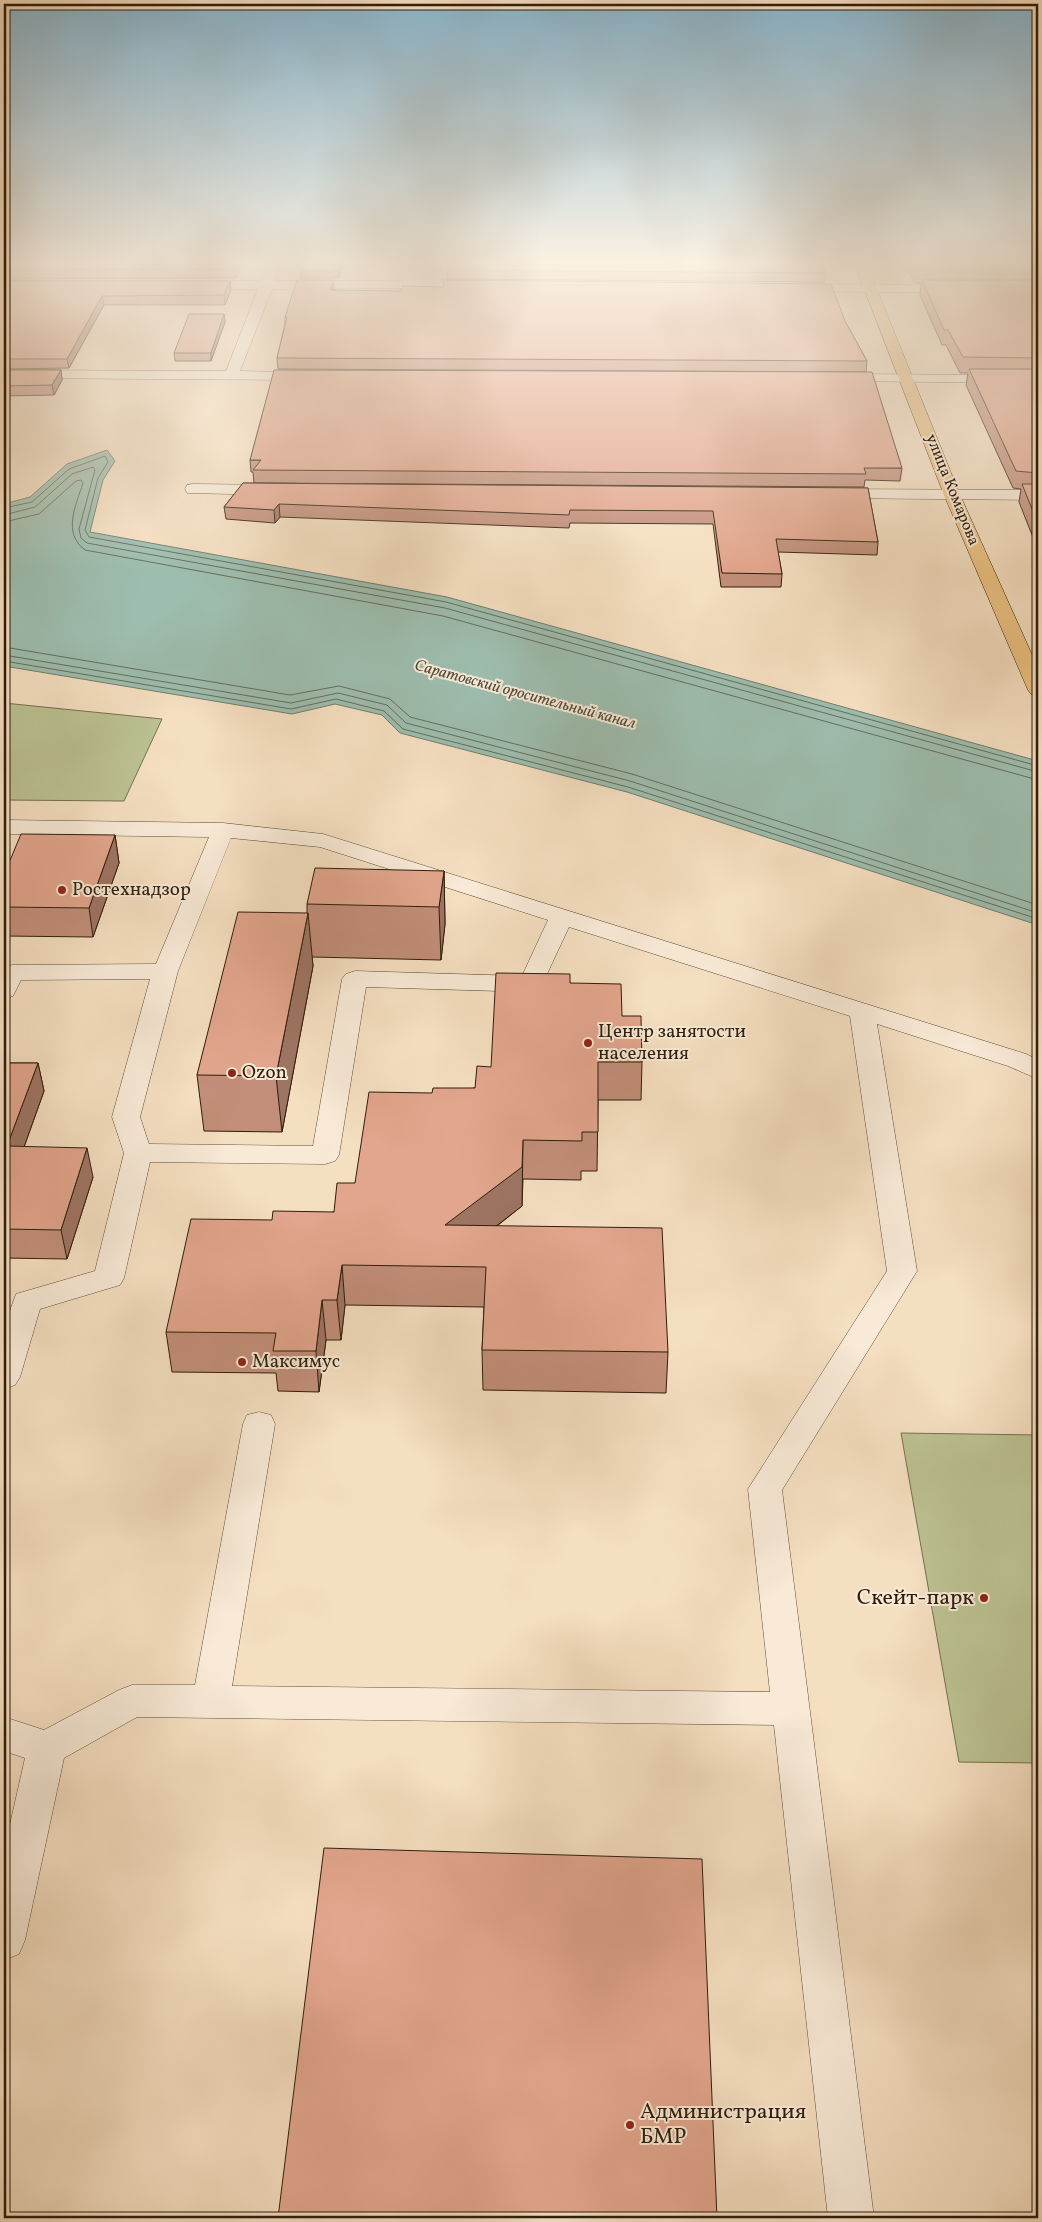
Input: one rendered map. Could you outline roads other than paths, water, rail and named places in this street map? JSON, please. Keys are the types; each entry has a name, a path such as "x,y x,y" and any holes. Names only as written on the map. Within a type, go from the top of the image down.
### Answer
{"main road":[{"name":"улица Комарова","path":"902,364 952,495 1038,690"}],"street":[{"path":"232,376 237,364"},
{"path":"4,374 321,376"},
{"path":"818,378 1038,379"},
{"path":"193,489 293,490"},
{"path":"812,494 1038,496"},
{"path":"4,827 223,830 323,841 862,1010 1017,1060 1038,1071"},
{"path":"4,1377 16,1302 109,1278 138,1153 126,1117 165,971 223,830"},
{"path":"138,1153 325,1155 355,979 532,984 562,916"},
{"path":"6,977 165,971"},
{"path":"851,2218 765,1489 902,1270 862,1010"},
{"path":"211,1702 259,1424"},
{"path":"4,1734 47,1748 132,1701 790,1709"},
{"path":"4,1940 47,1748"}],"water":[{"name":"Саратовский оросительный канал","path":"107,450 115,461 103,480 90,532 447,597 1038,761 1038,925 627,792 400,733 382,715 335,704 292,714 4,666 4,504 30,497 67,464"}],"place":[{"name":"Ростехнадзор","path":"62,890"},
{"name":"Центр занятости населения","path":"588,1043"},
{"name":"Ozon","path":"232,1073"},
{"name":"Максимус","path":"242,1362"},
{"name":"Скейт-парк","path":"984,1598"},
{"name":"Администрация БМР","path":"630,2125"}]}
